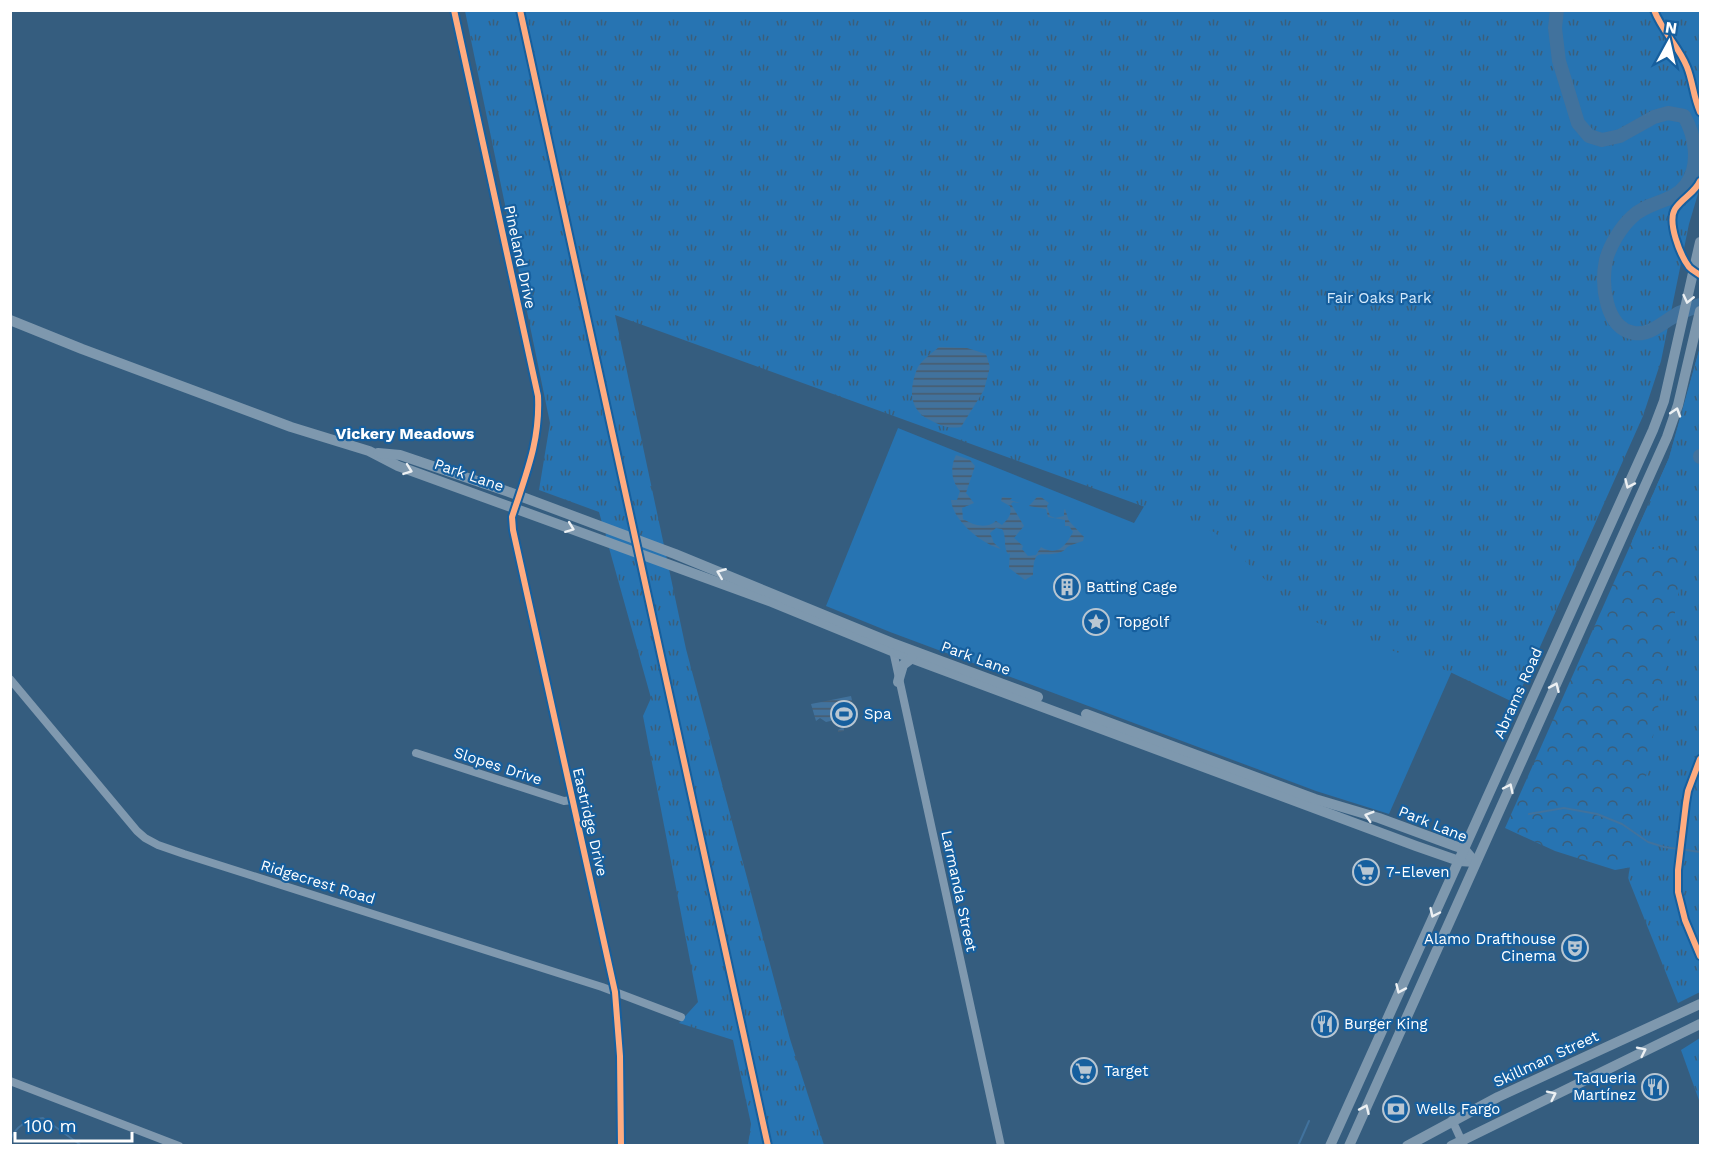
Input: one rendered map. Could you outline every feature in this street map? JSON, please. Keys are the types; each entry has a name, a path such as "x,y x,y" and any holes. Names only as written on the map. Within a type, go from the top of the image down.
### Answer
{"main road":[{"name":"Abrams Road","path":"1330,1146 1657,420 1669,380 1701,242"},
{"name":"Abrams Road","path":"1349,1146 1667,437 1678,405 1701,311"},
{"name":"Park Lane","path":"10,320 291,427 369,452 398,466 670,566 755,591"},
{"name":"Park Lane","path":"369,452 400,455 519,496 675,554 755,591 892,647 1464,849 1475,862"},
{"path":"670,566 675,554"},
{"name":"Park Lane","path":"892,647 912,658 1459,861 1475,862"},
{"path":"898,682 901,669 912,658"},
{"name":"Skillman Street","path":"1407,1146 1452,1120 1701,1004"},
{"path":"1390,1012 1406,1018"},
{"path":"1451,1146 1463,1143 1571,1086 1701,1024"},
{"path":"1563,1067 1571,1086"}],"street":[{"name":"Pineland Drive","path":"454,10 538,396 538,428 535,447 515,508"},
{"name":"Eastridge Drive","path":"515,508 512,517 515,542 615,992 620,1056 621,1146"},
{"name":"Larmanda Street","path":"892,647 1001,1146"},
{"name":"Ridgecrest Road","path":"10,679 123,815 137,831 151,841 184,854 428,930 615,992 681,1017"},
{"name":"Slopes Drive","path":"416,753 564,801 572,800"},
{"path":"10,1081 179,1146"},
{"path":"1452,1120 1463,1143"}],"green space":[{"name":"Fair Oaks Park","path":"465,11 1700,11 1700,187 1689,224 1661,361 1643,416 1515,703 1450,672 1307,619 1214,532 615,315 686,649 790,1039 824,1145 748,1145 751,1124 733,1040 679,1023 698,1002 643,716 651,698 599,512 539,490 550,423"},
{"path":"1700,347 1700,643 1644,865 1615,870 1555,851 1505,828 1669,458"},
{"path":"1700,347 1700,992 1678,1003 1628,878 1685,556 1632,541 1669,458"},
{"name":"Topgolf","path":"898,428 1134,523 1146,503 1217,531 1452,671 1389,814 1316,791 826,606"},
{"path":"1700,1038 1700,1103 1681,1050"}],"shaded area":[{"path":"939,347 967,348 986,354 990,367 984,390 961,427 942,425 923,416 912,397 913,382 918,367"},
{"path":"956,455 970,460 975,466 966,493 974,503 962,508 963,519 980,526 996,521 1002,525 1009,517 1010,506 1001,501 1002,497 1012,498 1010,500 1020,503 1011,504 1024,526 1014,538 1023,546 1022,549 1028,556 1036,555 1041,547 1052,551 1057,550 1064,545 1073,532 1069,526 1065,526 1065,520 1048,517 1046,509 1029,506 1037,497 1041,497 1049,503 1047,506 1050,516 1055,518 1064,516 1065,509 1069,521 1084,537 1083,541 1061,552 1037,556 1033,575 1025,580 1009,568 1010,553 1008,554 1002,529 996,528 990,533 994,543 1001,549 977,537 957,516 951,500 957,500 960,491 952,474"},
{"name":"Spa","path":"851,696 855,713 843,720 844,731 838,732 842,728 839,719 826,722 820,718 816,721 811,704"}],"waterway":[{"path":"1557,10 1555,28 1559,61 1578,123 1589,136 1602,140 1620,136 1654,117 1668,113 1684,116 1695,150 1691,177 1681,191 1638,212 1620,231 1610,248 1604,281 1607,304 1611,314 1624,329 1640,333 1652,330 1679,313 1700,305"},
{"path":"1529,814 1564,808 1597,814 1622,824 1648,842 1664,847 1700,852"},
{"path":"10,1141 15,1131 23,1124 43,1118 82,1146"},
{"path":"1298,1146 1309,1121"}],"cycle path":[{"path":"454,10 538,396 535,440 512,517 513,530 615,992 620,1056 621,1146"},
{"path":"520,10 768,1146"},
{"path":"1654,10 1687,67 1700,112"},
{"path":"1700,181 1675,209 1673,215 1674,230 1682,255 1689,267 1700,275"},
{"path":"1700,759 1688,791 1678,870 1678,892 1685,920 1700,956"}],"place":[{"name":"Batting Cage","path":"1067,587"},
{"name":"Topgolf","path":"1096,622"},
{"name":"Spa","path":"844,714"},
{"name":"7-Eleven","path":"1366,872"},
{"name":"Alamo Drafthouse Cinema","path":"1575,948"},
{"name":"Burger King","path":"1325,1024"},
{"name":"Target","path":"1084,1071"},
{"name":"Taqueria Martínez","path":"1655,1087"},
{"name":"Wells Fargo","path":"1396,1109"}],"district":[{"name":"Vickery Meadows","path":"405,433"}]}
